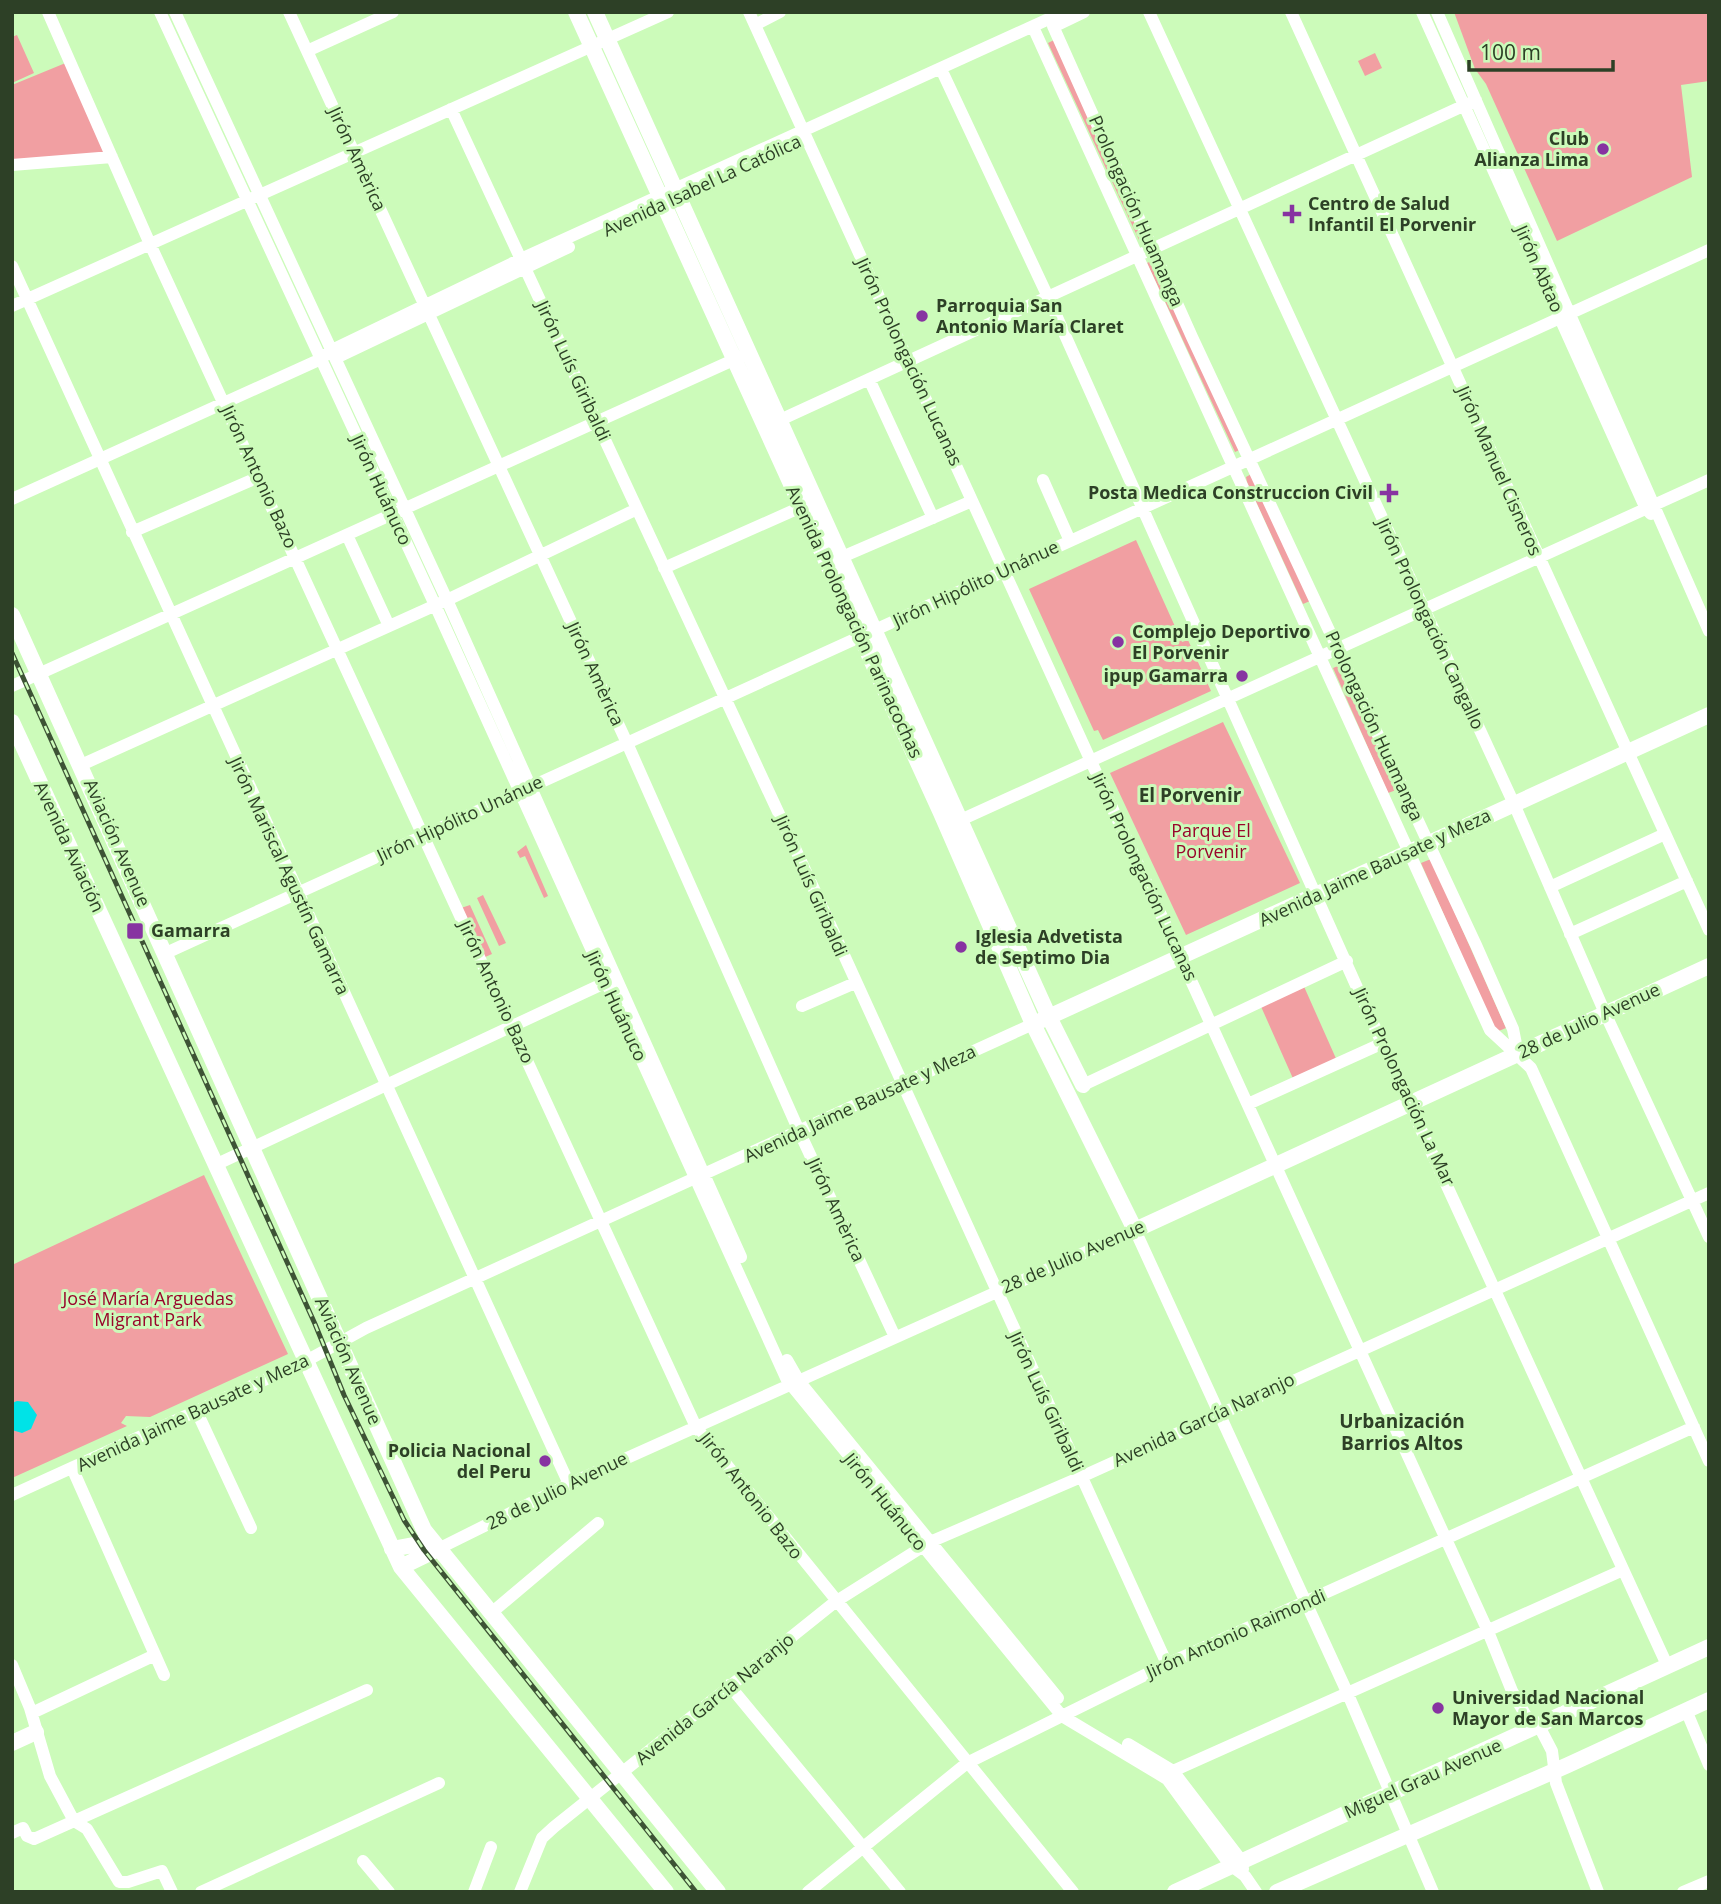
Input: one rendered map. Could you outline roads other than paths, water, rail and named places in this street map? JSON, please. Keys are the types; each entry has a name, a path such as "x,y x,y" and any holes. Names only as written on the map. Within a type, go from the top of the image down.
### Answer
{"main road":[{"name":"Avenida Prolongación Parinacochas","path":"576,12 734,359 809,503 953,823 1083,1086"},
{"name":"Avenida Prolongación Parinacochas","path":"595,12 780,419 809,503 842,557 868,633"},
{"path":"12,615 82,765"},
{"name":"Avenida Jaime Bausate y Meza","path":"1033,1024 1709,715"},
{"name":"Avenida Aviación","path":"12,723 215,1165"},
{"name":"Aviación Avenue","path":"82,765 424,1530 718,1892"},
{"name":"Avenida Prolongación Parinacochas","path":"953,823 1033,1024 1135,1230"},
{"name":"28 de Julio Avenue","path":"1135,1230 1709,965"},
{"path":"215,1165 401,1567 666,1892"},
{"path":"392,1549 424,1543 438,1549"},
{"name":"28 de Julio Avenue","path":"401,1567 438,1549"},
{"name":"Miguel Grau Avenue","path":"1175,1892 1239,1867 1390,1794 1709,1647"},
{"path":"1277,1892 1555,1771 1709,1700"},
{"path":"12,1743 36,1732"}],"street":[{"name":"Jirón Antonio Bazo","path":"48,12 150,244 696,1427 835,1602 1073,1892"},
{"name":"Jirón Huánuco","path":"160,12 259,196 398,512 794,1383 1065,1714 1167,1779 1239,1867"},
{"name":"Jirón Huánuco","path":"175,12 246,202 328,356"},
{"name":"Jirón Amèrica","path":"289,12 627,743 799,1131 895,1337"},
{"path":"307,51 393,12"},
{"path":"12,306 668,12"},
{"path":"752,18 780,12"},
{"name":"Avenida Isabel La Católica","path":"12,499 942,73 1056,17 1084,12"},
{"name":"Jirón Prolongación Cangallo","path":"1149,12 1514,804 1605,1013 1709,1237"},
{"name":"Jirón Manuel Cisneros","path":"1291,12 1709,930"},
{"name":"Jirón Abtao","path":"1422,12 1470,103 1709,631"},
{"name":"Jirón Abtao","path":"1437,12 1470,103"},
{"name":"Prolongación Huamanga","path":"1056,17 1153,248 1513,1029 1518,1054"},
{"name":"Jirón Prolongación Lucanas","path":"752,18 1487,1629 1512,1691 1526,1716 1539,1726 1552,1751 1556,1783 1598,1892"},
{"name":"Prolongación Huamanga","path":"1034,30 1490,1030 1518,1054"},
{"name":"Jirón Prolongación La Mar","path":"942,73 1048,297 1383,1043 1667,1665"},
{"path":"780,419 1470,103"},
{"name":"Jirón Luís Giribaldi","path":"451,109 725,698 1167,1664"},
{"path":"12,165 112,157"},
{"name":"Jirón Hipólito Unánue","path":"166,953 1709,250"},
{"name":"Jirón Mariscal Agustín Gamarra","path":"12,265 384,1086 569,1484"},
{"path":"12,686 750,352"},
{"path":"869,379 933,518"},
{"path":"132,532 259,477"},
{"path":"1043,480 1070,541"},
{"path":"953,823 1709,480"},
{"path":"842,557 972,501"},
{"path":"664,568 809,503"},
{"path":"82,765 441,603 637,509"},
{"path":"347,535 389,626"},
{"path":"1550,887 1665,834"},
{"path":"1570,934 1687,881"},
{"path":"1083,1086 1347,961"},
{"path":"215,1165 611,980"},
{"path":"802,1006 855,983"},
{"name":"Avenida Jaime Bausate y Meza","path":"12,1495 73,1470 306,1361 339,1342 1033,1024"},
{"path":"1248,1104 1383,1043"},
{"path":"1518,1054 1531,1068 1709,1461"},
{"name":"Avenida García Naranjo","path":"520,1892 542,1838 835,1602 925,1545 1709,1193"},
{"path":"1135,1230 1347,1692 1433,1892"},
{"name":"28 de Julio Avenue","path":"438,1549 569,1484 1135,1230"},
{"path":"197,1412 251,1528"},
{"name":"Jirón Antonio Raimondi","path":"808,1892 968,1763 1167,1664 1694,1427"},
{"path":"73,1470 164,1675"},
{"path":"490,1614 598,1523"},
{"path":"1173,1771 1623,1570"},
{"path":"32,1713 155,1655"},
{"path":"12,1665 32,1713 51,1776 74,1821 87,1829 119,1882 128,1882 162,1871 172,1892"},
{"path":"729,1685 900,1892"},
{"path":"17,1831 34,1839 367,1690"},
{"path":"1686,1710 1709,1765"},
{"name":"Jirón Huánuco","path":"1065,1714 1173,1771 1256,1892"},
{"path":"201,1892 439,1783"},
{"path":"474,1892 491,1847"},
{"path":"363,1861 389,1892"},
{"path":"1683,1892 1709,1881"}],"water":[{"path":"28,1402 37,1415 31,1429 22,1433 12,1430 12,1403"}],"railway":[{"path":"12,653 315,1324 344,1395 404,1520 424,1550 696,1892"}],"place":[{"name":"Club Alianza Lima","path":"1603,149"},
{"name":"Centro de Salud Infantil El Porvenir","path":"1292,214"},
{"name":"Parroquia San Antonio María Claret","path":"922,316"},
{"name":"Posta Medica Construccion Civil","path":"1389,493"},
{"name":"Complejo Deportivo El Porvenir","path":"1118,642"},
{"name":"ipup Gamarra","path":"1242,676"},
{"name":"Gamarra","path":"135,931"},
{"name":"Iglesia Advetista de Septimo Dia","path":"961,947"},
{"name":"Policia Nacional del Peru","path":"545,1461"},
{"name":"Universidad Nacional Mayor de San Marcos","path":"1438,1708"}],"district":[{"name":"El Porvenir","path":"1190,795"},
{"name":"Urbanización Barrios Altos","path":"1402,1432"}],"park label":[{"name":"Parque El Porvenir","path":"1211,841"},
{"name":"José María Arguedas Migrant Park","path":"148,1309"}]}
